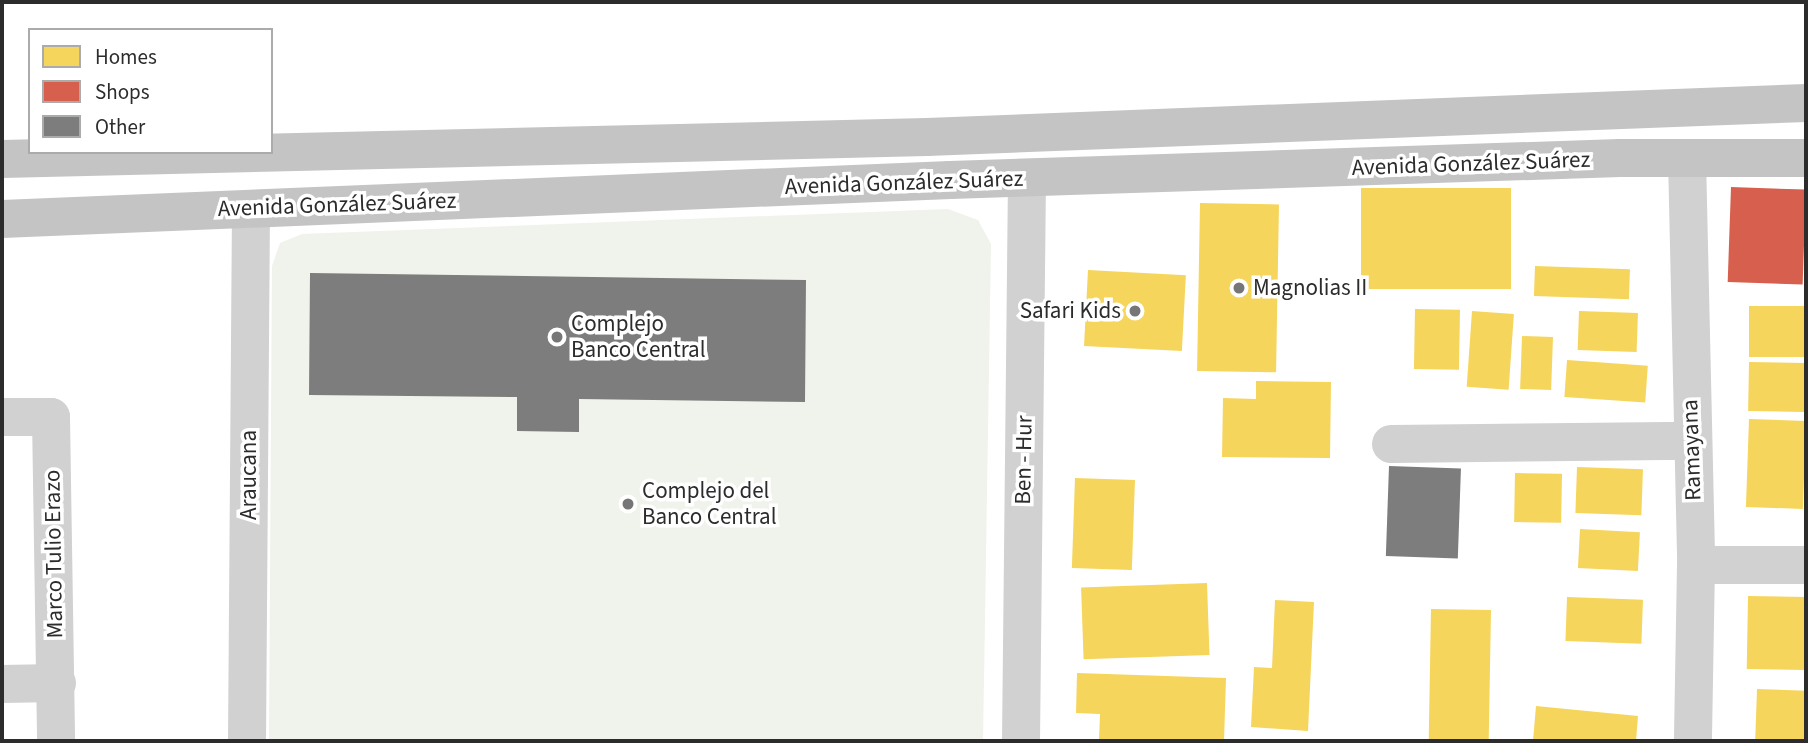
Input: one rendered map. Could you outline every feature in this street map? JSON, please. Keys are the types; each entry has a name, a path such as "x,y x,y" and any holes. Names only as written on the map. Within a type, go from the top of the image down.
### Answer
{"main road":[{"name":"Avenida González Suárez","path":"273,153 927,137 1806,103"},
{"name":"Avenida González Suárez","path":"2,159 212,154"},
{"name":"Avenida González Suárez","path":"2,219 1027,178 1687,158 1806,158"}],"street":[{"name":"Ramayana","path":"1687,158 1691,441 1696,565 1693,741"},
{"name":"Ben - Hur","path":"1021,741 1027,178"},
{"name":"Araucana","path":"247,741 251,209"},
{"name":"Marco Tulio Erazo","path":"2,417 51,417 56,741"},
{"path":"1391,444 1691,441"},
{"path":"1696,565 1806,565"},
{"path":"2,684 57,683"}],"shaded area":[{"name":"Complejo del Banco Central","path":"948,209 978,220 991,244 983,741 269,741 272,266 280,243 302,234"}],"building: Homes":[{"path":"1361,188 1511,188 1511,289 1361,289"},
{"name":"Magnolias II","path":"1200,203 1279,204 1276,372 1197,371"},
{"path":"1535,266 1630,269 1629,299 1534,296"},
{"name":"Safari Kids","path":"1088,270 1186,275 1182,351 1084,346"},
{"path":"1749,306 1806,306 1806,357 1749,357"},
{"path":"1415,309 1460,310 1459,370 1414,369"},
{"path":"1472,311 1514,314 1509,390 1467,387"},
{"path":"1579,311 1638,313 1637,352 1578,350"},
{"path":"1522,336 1553,337 1551,390 1520,389"},
{"path":"1567,360 1648,366 1645,403 1564,397"},
{"path":"1749,362 1806,363 1805,412 1748,411"},
{"path":"1256,381 1331,382 1330,458 1222,457 1223,398 1256,399"},
{"path":"1749,419 1806,421 1803,509 1746,507"},
{"path":"1577,467 1643,469 1641,515 1575,513"},
{"path":"1515,473 1562,474 1561,523 1514,522"},
{"path":"1075,478 1135,480 1132,570 1072,568"},
{"path":"1580,529 1640,532 1638,571 1578,568"},
{"path":"1207,583 1210,655 1084,659 1081,587"},
{"path":"1748,596 1806,597 1805,670 1747,669"},
{"path":"1567,597 1643,600 1641,644 1565,641"},
{"path":"1275,600 1314,602 1308,731 1251,727 1254,667 1272,668"},
{"path":"1431,609 1491,610 1489,741 1429,741"},
{"path":"1077,673 1226,678 1224,741 1099,740 1100,714 1076,713"},
{"path":"1757,689 1806,691 1804,741 1755,741"},
{"path":"1536,706 1638,716 1636,741 1533,741"}],"building: Shops":[{"path":"1731,187 1806,190 1803,285 1728,282"}],"building: Other":[{"name":"Complejo Banco Central","path":"310,273 806,280 805,402 579,399 579,432 517,431 517,397 309,395"},
{"path":"1389,466 1461,469 1458,558 1386,556"}],"place":[{"name":"Magnolias II","path":"1239,288"},
{"name":"Safari Kids","path":"1135,311"},
{"name":"Complejo Banco Central","path":"557,337"},
{"name":"Complejo del Banco Central","path":"628,504"}]}
